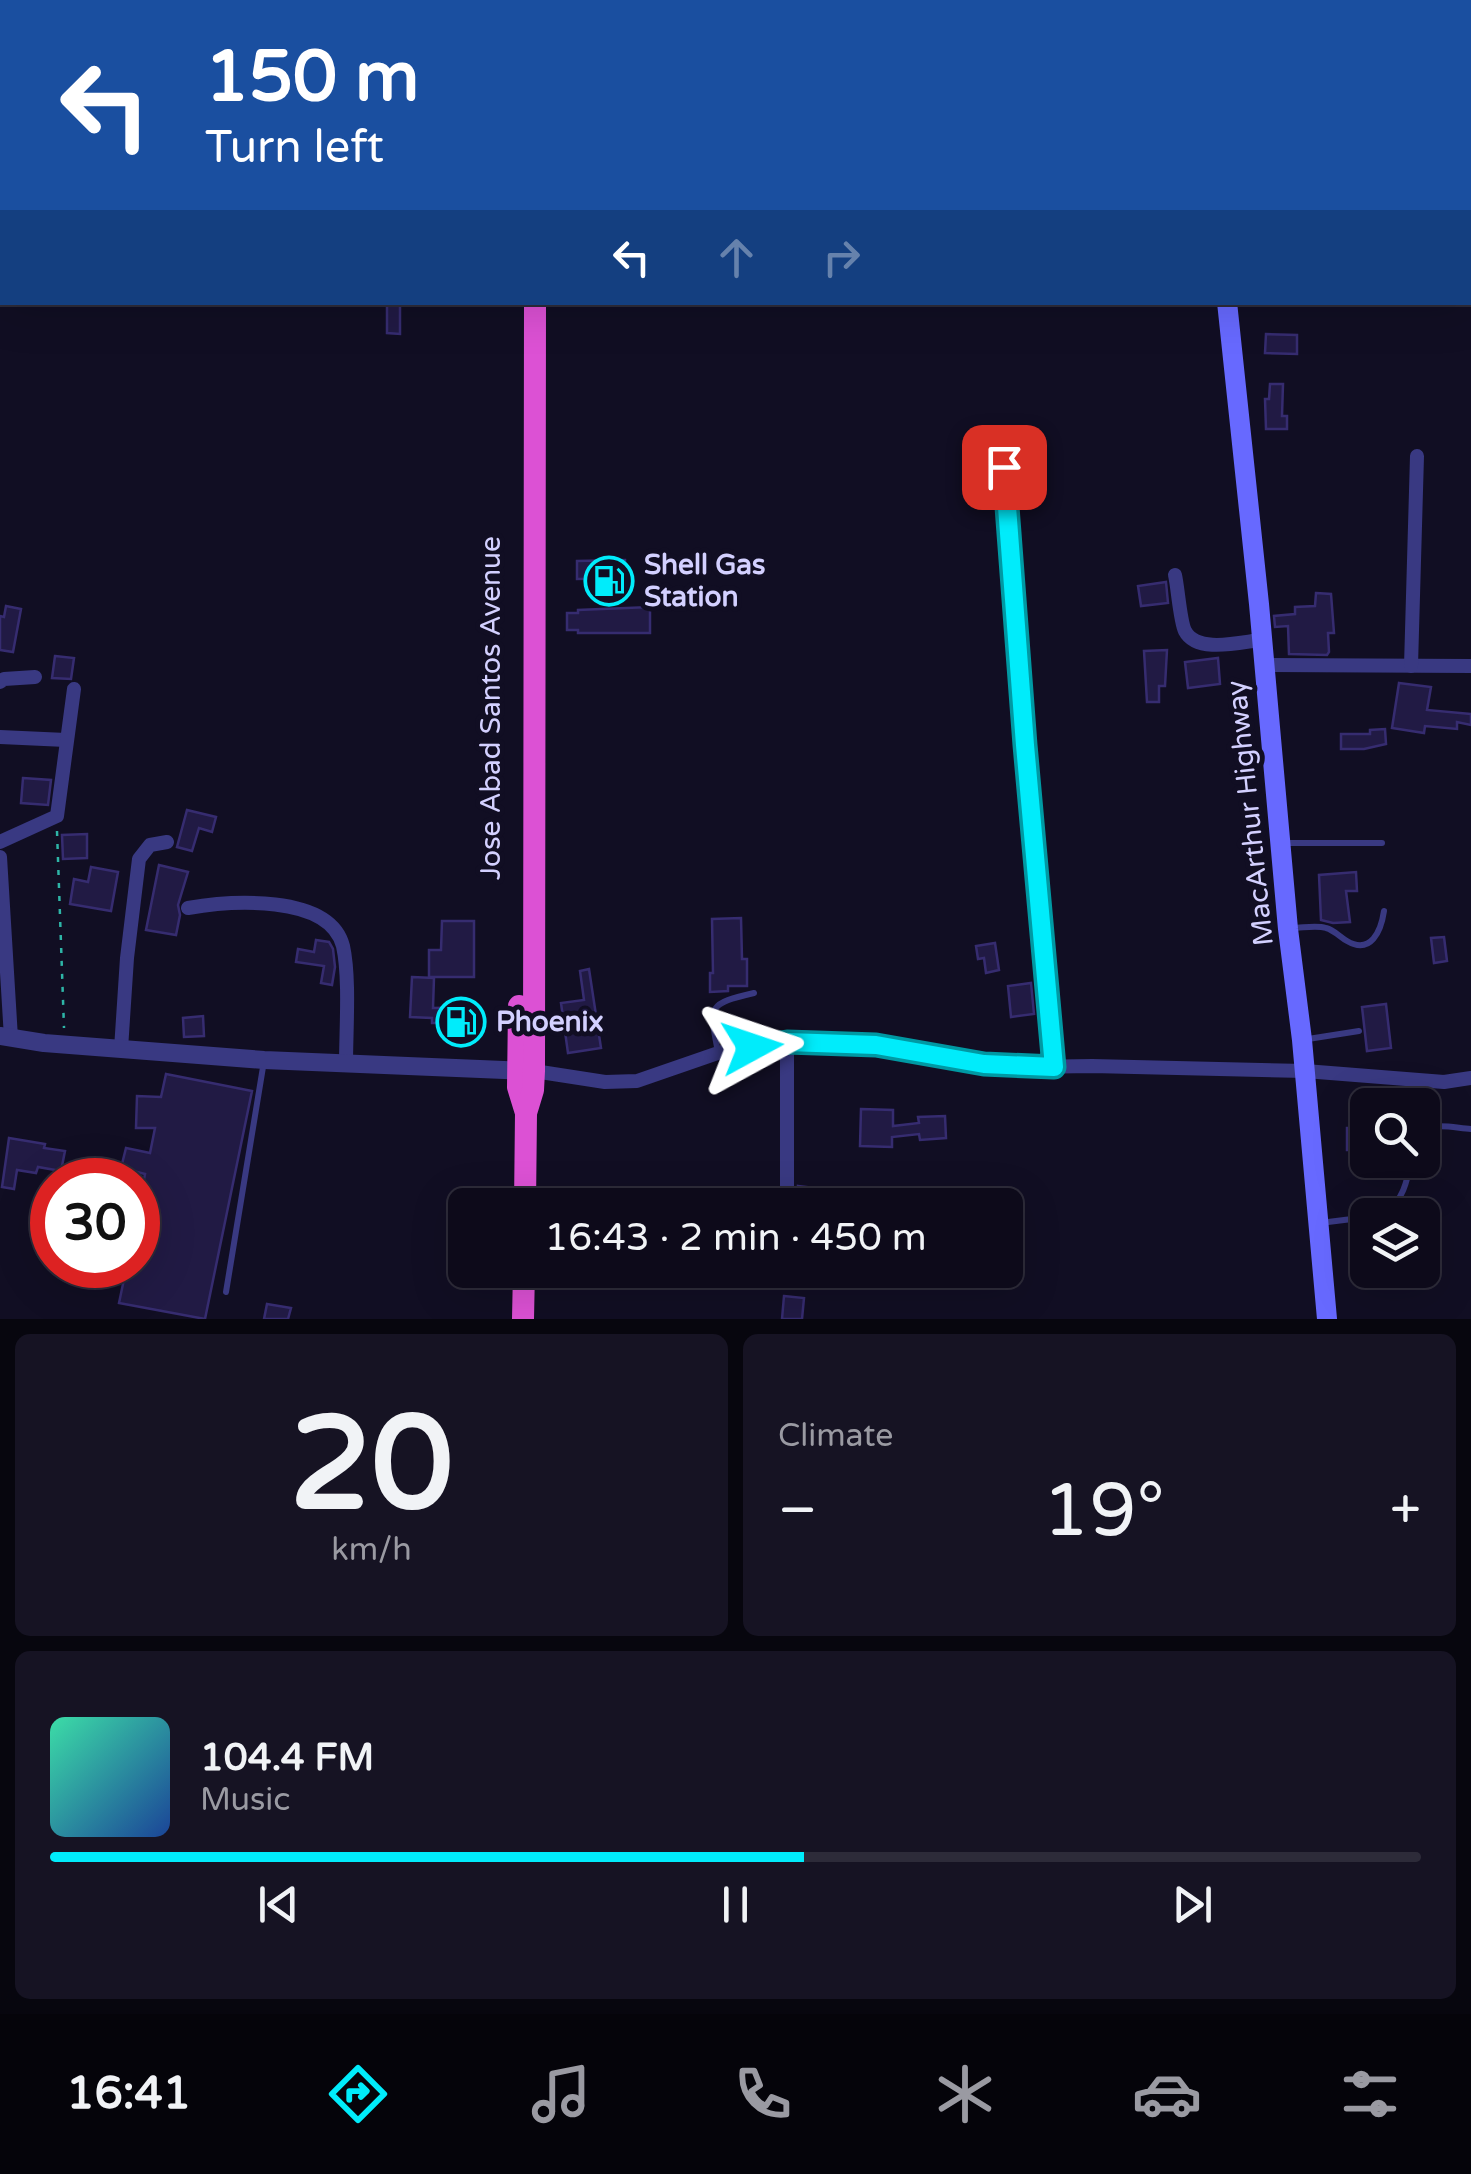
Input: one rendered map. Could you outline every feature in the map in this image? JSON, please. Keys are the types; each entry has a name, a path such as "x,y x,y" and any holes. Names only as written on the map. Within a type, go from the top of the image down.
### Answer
{"highway":[{"name":"Jose Abad Santos Avenue","path":"521,305 520,862 525,1071"},
{"name":"Jose Abad Santos Avenue","path":"525,1188 526,1113 518,1088 525,1071 535,305"},
{"path":"523,1319 524,1288"}],"main road":[{"name":"MacArthur Highway","path":"1227,305 1327,1319"}],"street":[{"path":"1411,666 1418,456"},
{"path":"1004,467 1054,1067"},
{"path":"1176,575 1186,632 1195,640 1206,646 1261,640"},
{"path":"1263,665 1471,666"},
{"path":"0,682 35,677"},
{"path":"0,842 57,816 74,690"},
{"path":"0,737 66,740"},
{"path":"121,1048 139,859 150,845 167,842"},
{"path":"0,857 6,1037 264,1060 525,1071 605,1082 637,1081 718,1053 787,1042 876,1045 984,1064 1305,1071 1444,1082 1471,1078"},
{"path":"188,908 223,902 307,910 332,928 342,944 346,966 346,1064"},
{"path":"787,1042 787,1188"}],"lane":[{"path":"1281,842 1382,842"},
{"path":"1288,928 1320,926 1358,946 1365,945 1381,929 1384,912"},
{"path":"718,1053 712,1020 715,1008 723,1000 754,993"},
{"path":"1302,1040 1359,1031"},
{"path":"226,1292 264,1060"},
{"path":"1440,1126 1471,1129"},
{"path":"1318,1223 1350,1219"}],"path":[{"path":"57,816 65,1044"}],"building":[{"path":"387,305 400,305 400,334 387,333"},
{"path":"1266,334 1297,335 1297,354 1265,353"},
{"path":"1270,384 1283,384 1282,416 1287,416 1287,429 1266,429 1265,399 1269,399"},
{"path":"625,560 625,578 577,579 577,561"},
{"path":"1166,582 1168,603 1141,606 1138,586"},
{"path":"1316,593 1331,594 1334,633 1328,633 1329,652 1289,654 1288,626 1275,627 1274,616 1295,614 1295,607 1315,606"},
{"path":"6,606 21,609 13,652 0,650 0,616 4,617"},
{"path":"650,607 650,633 567,630 567,613"},
{"path":"1167,650 1165,686 1159,686 1159,702 1147,702 1144,651"},
{"path":"55,656 74,658 71,679 52,678"},
{"path":"1218,658 1220,684 1188,688 1185,662"},
{"path":"1399,683 1431,687 1427,710 1471,714 1471,725 1457,722 1457,729 1425,726 1424,733 1392,728"},
{"path":"1385,729 1386,744 1341,749 1341,734 1370,734 1370,730"},
{"path":"23,778 51,780 48,805 21,803"},
{"path":"187,810 216,817 212,832 199,828 192,851 177,847"},
{"path":"87,834 87,858 63,859 62,835"},
{"path":"159,865 188,872 178,905 176,935 146,930"},
{"path":"91,867 118,872 111,911 70,904 74,879 88,882"},
{"path":"1356,872 1357,891 1346,891 1350,922 1321,920 1319,875"},
{"path":"741,918 747,986 728,986 728,991 710,992 712,919"},
{"path":"442,921 474,921 474,977 429,977 429,950 441,950"},
{"path":"1444,937 1447,961 1434,963 1431,938"},
{"path":"316,940 329,942 333,949 332,985 321,983 324,966 296,962 298,949 314,952"},
{"path":"995,943 999,970 986,973 984,958 978,959 976,946"},
{"path":"589,969 601,1048 568,1053 561,1003 584,1000 580,971"},
{"path":"412,977 434,978 433,1008 479,1007 478,1023 432,1023 432,1018 410,1017"},
{"path":"1031,983 1034,1014 1011,1017 1008,986"},
{"path":"1386,1004 1391,1048 1367,1051 1362,1007"},
{"path":"203,1016 204,1036 184,1037 183,1018"},
{"path":"166,1074 252,1091 205,1319 119,1303 122,1288 160,1288 160,1158 124,1158 126,1148 150,1153 155,1128 136,1128 137,1096 161,1097"},
{"path":"861,1109 893,1110 893,1126 919,1123 918,1117 945,1116 946,1138 920,1140 919,1134 892,1137 892,1147 860,1146"},
{"path":"1347,1128 1350,1128 1350,1150"},
{"path":"9,1138 65,1151 64,1158 30,1158 30,1172 17,1170 14,1189 2,1187"},
{"path":"784,1296 804,1298 802,1319 782,1319"},
{"path":"267,1304 291,1308 288,1319 264,1319"}],"place":[{"name":"Shell Gas Station","path":"609,581"},
{"name":"Phoenix","path":"461,1022"}],"route":[{"path":"752,1047 787,1042 876,1045 984,1064 1054,1067 1004,467"}]}
